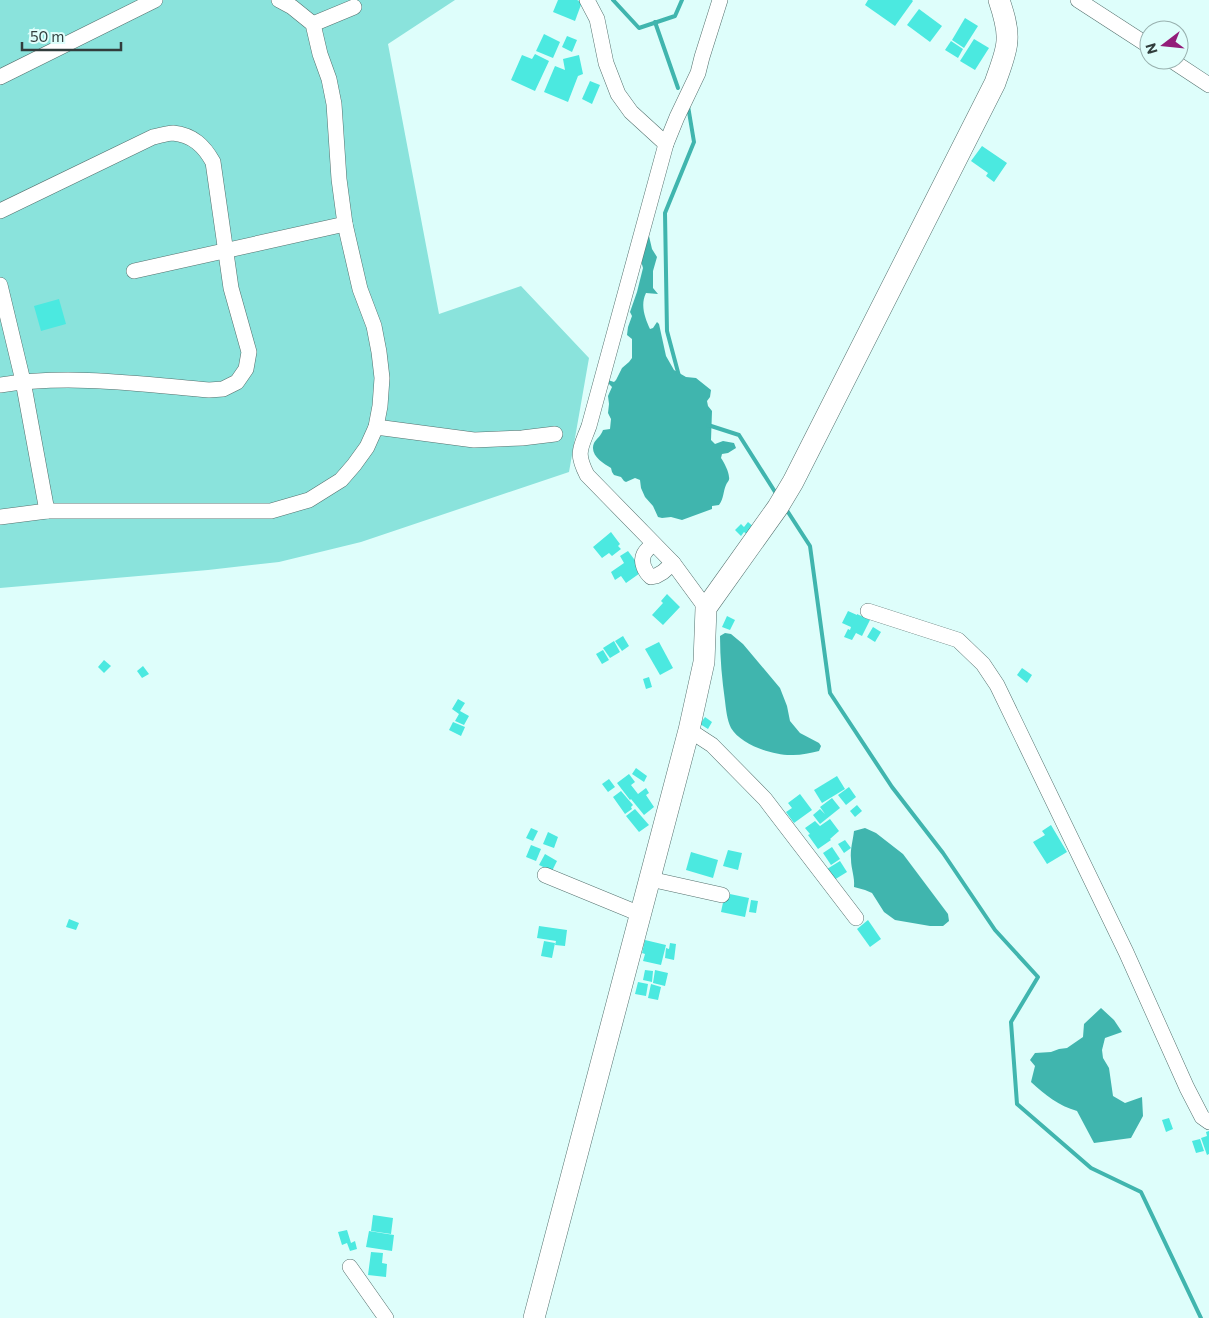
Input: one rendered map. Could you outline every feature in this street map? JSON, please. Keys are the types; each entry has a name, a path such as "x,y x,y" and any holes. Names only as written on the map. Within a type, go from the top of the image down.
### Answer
{"street":[{"path":"0,77 155,0"},
{"path":"0,518 47,511 271,511 309,500 341,480 367,447 376,427 382,378 374,326 360,289 345,224 339,179 334,104 329,79 312,24 279,0"},
{"path":"587,0 597,19 606,63 618,94 630,112 666,144"},
{"path":"709,604 673,563 587,475 579,454 589,426 666,144 698,73 720,0"},
{"path":"534,1318 689,730 704,662 709,604 778,507 792,482 995,83 1007,40 1004,15 998,0"},
{"path":"1078,0 1139,40"},
{"path":"312,24 354,7"},
{"path":"1186,70 1209,85"},
{"path":"0,211 154,137 172,133 191,138 206,149 213,162 231,288 249,352 246,369 237,382 223,389 210,390 100,380 23,381 0,385"},
{"path":"134,271 345,224"},
{"path":"0,285 23,381 47,511"},
{"path":"376,427 474,440 522,438 555,434"},
{"path":"653,544 644,554 643,565 651,577 656,576 673,563"},
{"path":"868,611 958,640 983,664 997,685 1122,943 1187,1088 1202,1117 1209,1122"},
{"path":"689,730 712,745 765,799 856,918"},
{"path":"545,875 640,914"},
{"path":"650,878 722,895"},
{"path":"350,1267 386,1318"}],"shaded area":[{"path":"0,0 455,0 388,44 439,314 521,286 589,358 569,472 361,542 279,562 0,588"},
{"path":"643,235 649,236 652,249 657,257 653,271 653,288 658,294 646,293 643,302 648,325 650,329 657,322 659,324 666,356 674,370 686,377 696,378 711,390 707,401 712,411 711,440 715,444 723,441 734,443 736,448 722,454 721,458 725,464 729,480 719,505 712,506 712,509 682,520 671,517 658,517 653,506 645,497 640,480 635,478 626,482 621,477 614,475 611,468 604,464 593,451 594,443 603,430 610,429 611,419 608,413 608,396 612,387 608,380 614,382 622,368 632,358 632,339 627,335 632,316 630,312 643,268 639,254"},
{"path":"725,633 731,634 743,644 780,688 790,721 800,733 819,743 821,746 819,751 796,755 777,754 742,740 731,728 726,711 721,661 720,636"},
{"path":"865,828 876,833 903,854 948,914 949,921 943,926 930,926 895,920 884,912 872,893 854,887 851,849 854,831"},
{"path":"1101,1008 1114,1020 1122,1032 1105,1038 1102,1050 1103,1058 1109,1068 1113,1096 1125,1103 1142,1097 1143,1116 1131,1138 1094,1143 1077,1111 1053,1100 1031,1082 1035,1066 1030,1060 1035,1053 1067,1048 1083,1037 1084,1024"}],"building":[{"path":"558,0 577,0 582,2 575,21 553,12"},
{"path":"868,0 913,1 895,26 865,5"},
{"path":"919,9 942,26 930,42 907,25"},
{"path":"965,18 978,26 964,48 952,40"},
{"path":"544,34 560,42 553,58 536,51"},
{"path":"567,36 577,40 572,52 562,47"},
{"path":"974,39 989,48 975,70 960,61"},
{"path":"951,41 963,49 958,58 945,50"},
{"path":"535,54 549,61 535,91 511,80 522,55 532,59"},
{"path":"579,55 583,74 578,76 568,102 544,92 555,66 565,70 563,59"},
{"path":"590,81 600,85 592,104 582,99"},
{"path":"982,146 1007,163 994,182 986,176 988,173 971,161"},
{"path":"59,299 66,324 41,331 34,306"},
{"path":"748,522 755,528 749,536 744,532 741,536 735,530 741,524 744,527"},
{"path":"611,532 620,544 618,546 621,549 612,556 609,553 602,558 593,547"},
{"path":"628,551 643,571 626,583 621,576 615,580 611,572 624,563 620,556"},
{"path":"667,594 680,607 663,625 652,615 663,603 661,601"},
{"path":"848,611 870,620 862,636 856,633 852,640 844,637 851,627 842,623"},
{"path":"727,616 735,620 730,630 722,627"},
{"path":"873,627 881,632 875,642 867,637"},
{"path":"623,636 629,646 622,651 615,641"},
{"path":"614,641 620,652 610,658 603,648"},
{"path":"659,642 673,668 660,675 645,649"},
{"path":"603,650 609,660 602,664 596,654"},
{"path":"104,660 111,666 104,673 98,667"},
{"path":"143,666 149,674 142,678 137,671"},
{"path":"1022,668 1032,675 1027,683 1017,675"},
{"path":"649,677 652,687 646,689 643,679"},
{"path":"458,699 465,703 460,711 469,716 464,725 455,721 459,714 452,709"},
{"path":"705,717 712,722 708,729 700,724"},
{"path":"453,722 465,727 461,736 449,730"},
{"path":"636,768 647,776 644,782 632,774"},
{"path":"629,774 635,782 631,785 638,794 646,788 649,793 646,795 654,807 644,815 617,783"},
{"path":"837,776 845,789 822,803 814,790"},
{"path":"609,779 615,787 608,792 602,784"},
{"path":"849,787 856,797 846,805 838,795"},
{"path":"621,791 633,805 632,809 625,814 613,797"},
{"path":"800,794 812,810 794,823 786,812 792,808 788,803"},
{"path":"832,798 840,808 820,824 813,815 820,809 825,814 820,807"},
{"path":"857,805 862,811 855,817 850,811"},
{"path":"635,809 649,825 639,832 626,816"},
{"path":"830,819 839,831 831,840 818,849 805,828 815,821 820,826"},
{"path":"1051,825 1067,852 1047,864 1033,842 1045,835 1042,831"},
{"path":"531,828 538,831 533,841 526,838"},
{"path":"548,832 558,837 554,848 543,844"},
{"path":"845,840 851,848 844,853 838,844"},
{"path":"531,845 541,849 536,861 526,857"},
{"path":"832,847 840,859 831,865 823,853"},
{"path":"728,850 742,853 738,870 723,866"},
{"path":"691,852 718,860 713,878 686,870"},
{"path":"545,854 557,861 552,871 539,865"},
{"path":"840,861 847,872 834,880 827,869"},
{"path":"725,893 749,898 745,917 721,912"},
{"path":"751,900 758,901 756,913 749,912"},
{"path":"69,919 79,923 76,930 66,927"},
{"path":"868,920 881,939 870,947 857,929"},
{"path":"539,926 567,930 565,946 555,945 556,941 537,938"},
{"path":"645,940 666,945 661,965 643,961 645,954 642,953"},
{"path":"544,941 555,943 552,958 541,956"},
{"path":"670,943 676,944 674,960 665,958 666,948 669,949"},
{"path":"645,970 653,971 652,982 643,980"},
{"path":"655,970 668,973 665,986 653,983"},
{"path":"638,982 648,984 646,996 635,994"},
{"path":"651,984 661,987 658,1000 648,998"},
{"path":"1169,1118 1173,1129 1166,1132 1162,1120"},
{"path":"1209,1131 1209,1154 1207,1155 1201,1138 1207,1136 1206,1132"},
{"path":"1200,1139 1204,1151 1196,1153 1192,1141"},
{"path":"373,1215 393,1218 391,1234 371,1231"},
{"path":"347,1230 351,1243 355,1241 357,1249 350,1251 347,1243 342,1245 338,1232"},
{"path":"369,1231 394,1235 392,1251 366,1247"},
{"path":"371,1252 383,1253 382,1263 387,1264 386,1277 368,1275"}],"waterway":[{"path":"613,0 639,28 675,16 682,0"},
{"path":"655,22 678,88"},
{"path":"679,376 667,331 665,213 694,142 688,106"},
{"path":"708,425 739,435 777,495"},
{"path":"786,509 810,546 830,693 892,787 943,853 995,930 1038,977 1011,1022 1017,1104 1091,1168 1141,1192 1201,1318"}]}
